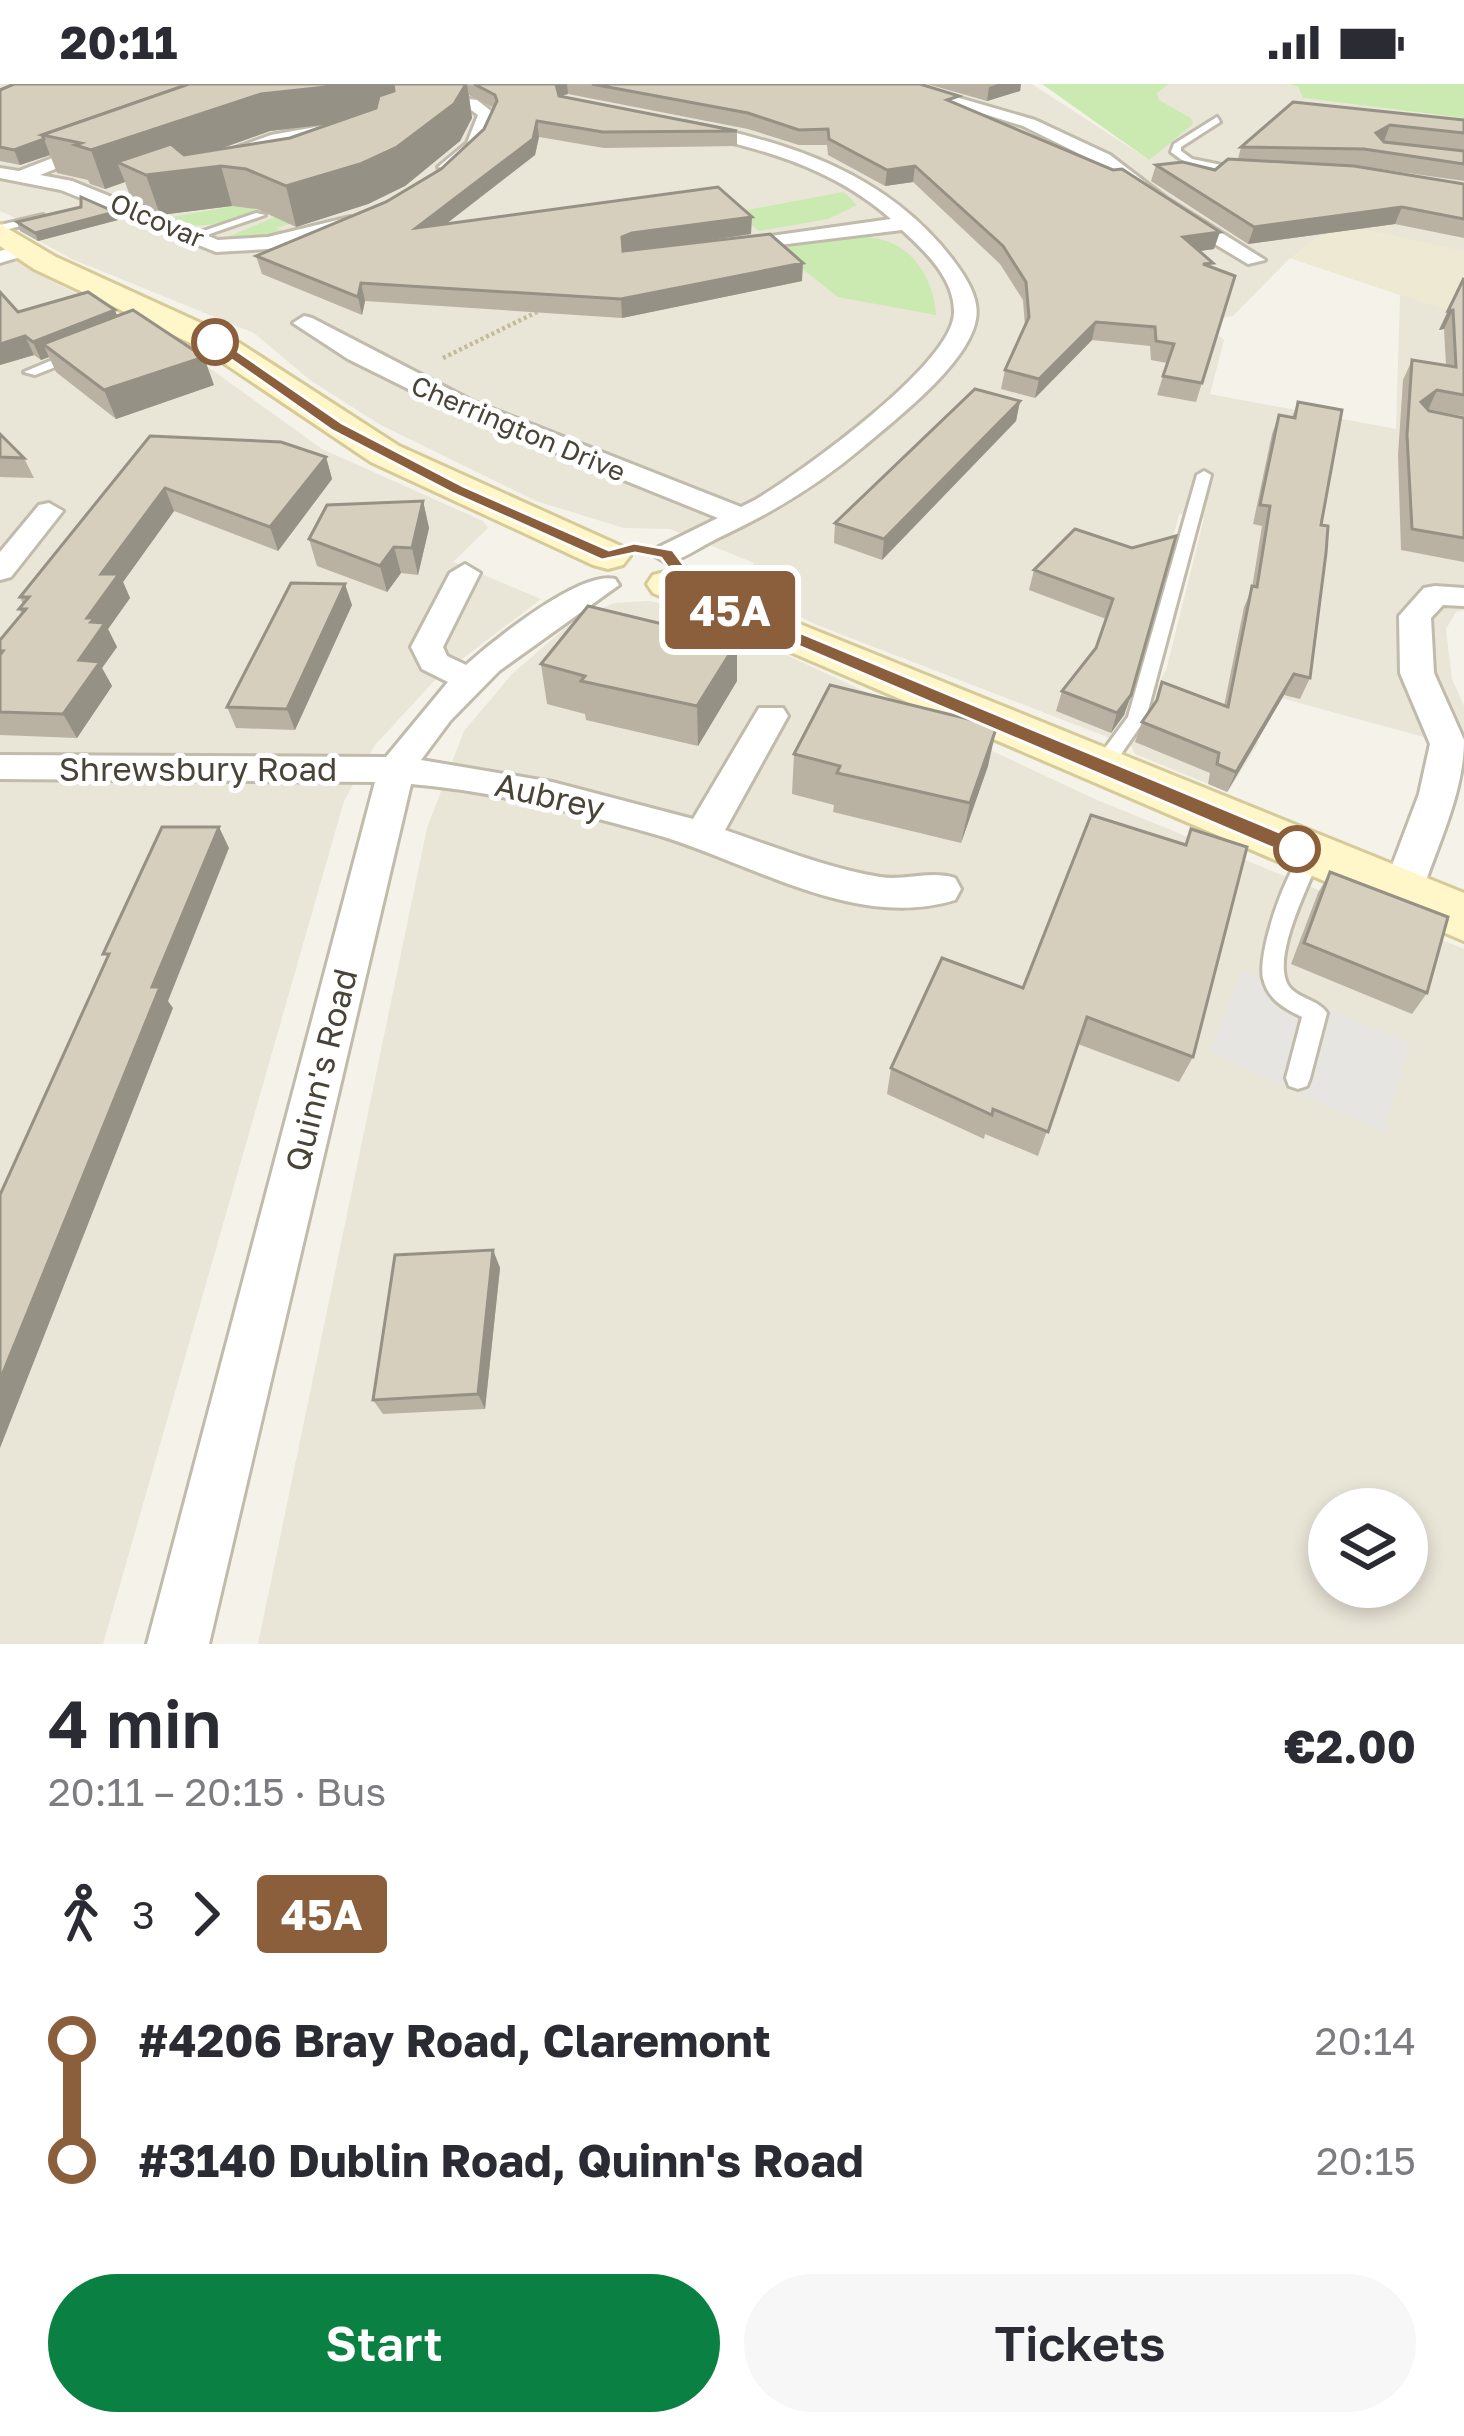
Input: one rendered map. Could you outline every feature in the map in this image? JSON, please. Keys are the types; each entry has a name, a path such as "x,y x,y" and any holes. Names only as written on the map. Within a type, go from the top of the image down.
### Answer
{"main road":[{"path":"6,242 155,325 243,360 337,426 606,570 635,594 668,569 1101,768 1464,918"}],"street":[{"path":"895,84 1029,122 1104,159 1160,202 1255,260"},
{"path":"402,98 471,103 487,114 473,145 425,183"},
{"path":"420,116 471,103"},
{"path":"660,123 747,138 805,157 871,189 941,255 960,292 965,319 954,345 924,381 790,491 741,517 668,569"},
{"path":"234,179 199,165 263,143 360,128"},
{"path":"238,135 310,153"},
{"name":"Olcovar","path":"26,174 116,139"},
{"name":"Olcovar","path":"0,173 26,174 109,200 188,238 216,246 268,243 369,214"},
{"path":"109,200 132,193"},
{"path":"702,251 907,223"},
{"name":"Cherrington Drive","path":"304,323 398,378 587,461 741,517"},
{"path":"0,571 49,511"},
{"name":"Quinn's Road","path":"178,1644 396,770 419,732 469,680 606,570"},
{"path":"465,573 427,647 434,662 469,680"},
{"path":"1402,892 1437,794 1448,744 1417,673 1415,616 1435,595 1464,597"},
{"path":"702,836 771,716"},
{"name":"Shrewsbury Road","path":"0,767 396,770"},
{"name":"Aubrey","path":"396,770 552,795 702,836 814,876 885,892 941,889"}],"lane":[{"path":"1217,120 1177,146 1176,152 1202,165 1255,173"},
{"path":"6,242 61,213"},
{"path":"188,238 260,215"},
{"path":"30,372 86,350"},
{"path":"1101,768 1137,718 1204,475"},
{"path":"1298,1078 1315,1013 1283,995 1271,975 1273,954 1311,854"}],"path":[{"path":"398,378 545,308"}],"shaded area":[{"path":"0,84 1032,84 1149,160 1191,118 1159,100 1157,93 1169,84 1289,84 1298,87 1303,98 1464,118 1464,610 1456,612 1446,629 1452,679 1464,706 1464,748 1266,694 1239,734 1259,742 1228,792 1135,754 1130,744 1167,667 1204,518 1179,514 1130,709 1110,738 817,625 763,599 747,577 754,563 670,529 624,528 536,501 379,424 310,380 254,333 72,259 21,231 27,223 0,211","holes":["1290,258 1400,295 1396,429 1210,394 1224,340 1201,322 1233,316"]},
{"path":"1335,223 1464,251 1464,316 1290,258"},
{"path":"0,249 51,281 169,339 322,449 483,521 488,528 453,562 541,599 436,679 375,745 344,801 103,1644 0,1644"},
{"path":"649,601 686,608 1097,800 1464,949 1464,1644 258,1644 427,828 464,731 512,674 572,622 614,603"},
{"path":"1243,971 1410,1044 1384,1133 1209,1051"}],"green space":[{"path":"1042,84 1169,84 1157,93 1159,100 1191,118 1193,124 1149,160"},
{"path":"1289,84 1464,84 1464,118 1303,98 1298,87"},
{"path":"844,192 857,205 828,219 759,231 736,212"},
{"path":"295,196 345,207 276,228 289,234 216,242 275,217 260,210 201,225 165,218"},
{"path":"862,237 892,243 915,260 930,285 936,315 838,297 776,248"}],"building":[{"path":"14,84 189,84 42,135 44,139 14,150 0,147 0,90"},
{"path":"189,84 354,84 261,94 91,150 75,145 81,143 42,135"},
{"path":"393,84 466,84 454,104 397,147 360,164 286,186 246,169 221,166 146,175 117,162 171,144 184,155 290,138 376,108 379,96 394,91"},
{"path":"474,84 556,84 559,96 737,131 603,132 537,121 533,139 416,228 718,187 752,217 632,233 622,237 623,251 770,234 803,263 621,299 361,283 358,297 256,256 386,202 441,169 484,129 497,101 495,95"},
{"path":"592,84 920,84 959,96 947,100 1113,170 1122,169 1220,232 1183,237 1213,263 1203,264 1235,276 1202,383 1163,376 1174,344 1156,341 1155,327 1096,322 1039,379 1005,370 1029,317 1026,282 1003,246 915,166 887,170 829,139 828,129 799,130 748,113"},
{"path":"1293,102 1464,120 1464,133 1390,125 1376,133 1384,142 1464,151 1464,164 1364,149 1241,147"},
{"path":"1228,159 1354,166 1464,184 1464,219 1402,207 1254,227 1156,165 1183,162 1215,170"},
{"path":"81,197 115,212 35,233 17,222 81,207"},
{"path":"1464,278 1464,395 1437,390 1421,402 1429,411 1464,418 1464,538 1412,529 1407,435 1412,360 1456,367 1453,310 1448,311"},
{"path":"0,292 18,312 88,292 115,310 33,342 25,336 0,344"},
{"path":"133,310 204,357 104,390 43,344"},
{"path":"975,389 1020,401 884,539 835,523"},
{"path":"1298,402 1342,410 1321,525 1328,526 1310,678 1294,674 1236,772 1217,764 1219,753 1142,722 1162,682 1228,707 1252,586 1257,587 1270,506 1260,505 1279,415 1295,418"},
{"path":"0,434 24,458 0,457"},
{"path":"150,436 281,442 326,457 270,527 165,488 101,574 119,574 87,618 105,623 79,660 100,662 63,714 0,712 0,640 26,609 19,609 29,597 20,597"},
{"path":"423,501 412,548 394,547 380,566 309,539 327,505"},
{"path":"1075,529 1132,548 1176,536 1131,695 1117,713 1062,691 1096,648 1113,599 1034,570"},
{"path":"291,583 345,584 287,709 227,707"},
{"path":"588,606 737,642 697,706 581,681 585,676 541,664"},
{"path":"830,685 997,726 970,803 837,773 840,766 794,754"},
{"path":"1091,815 1186,845 1191,829 1247,847 1193,1057 1087,1017 1048,1132 993,1109 992,1115 891,1068 942,958 1023,988"},
{"path":"162,827 219,827 152,987 160,987 0,1380 0,1195"},
{"path":"1330,872 1448,917 1427,993 1304,943"},
{"path":"493,1250 478,1394 373,1400 395,1255"}],"bus line":[{"name":"45A","path":"215,342 337,426 458,490 608,556 634,548 667,554 678,569 669,584 1297,849"}]}
